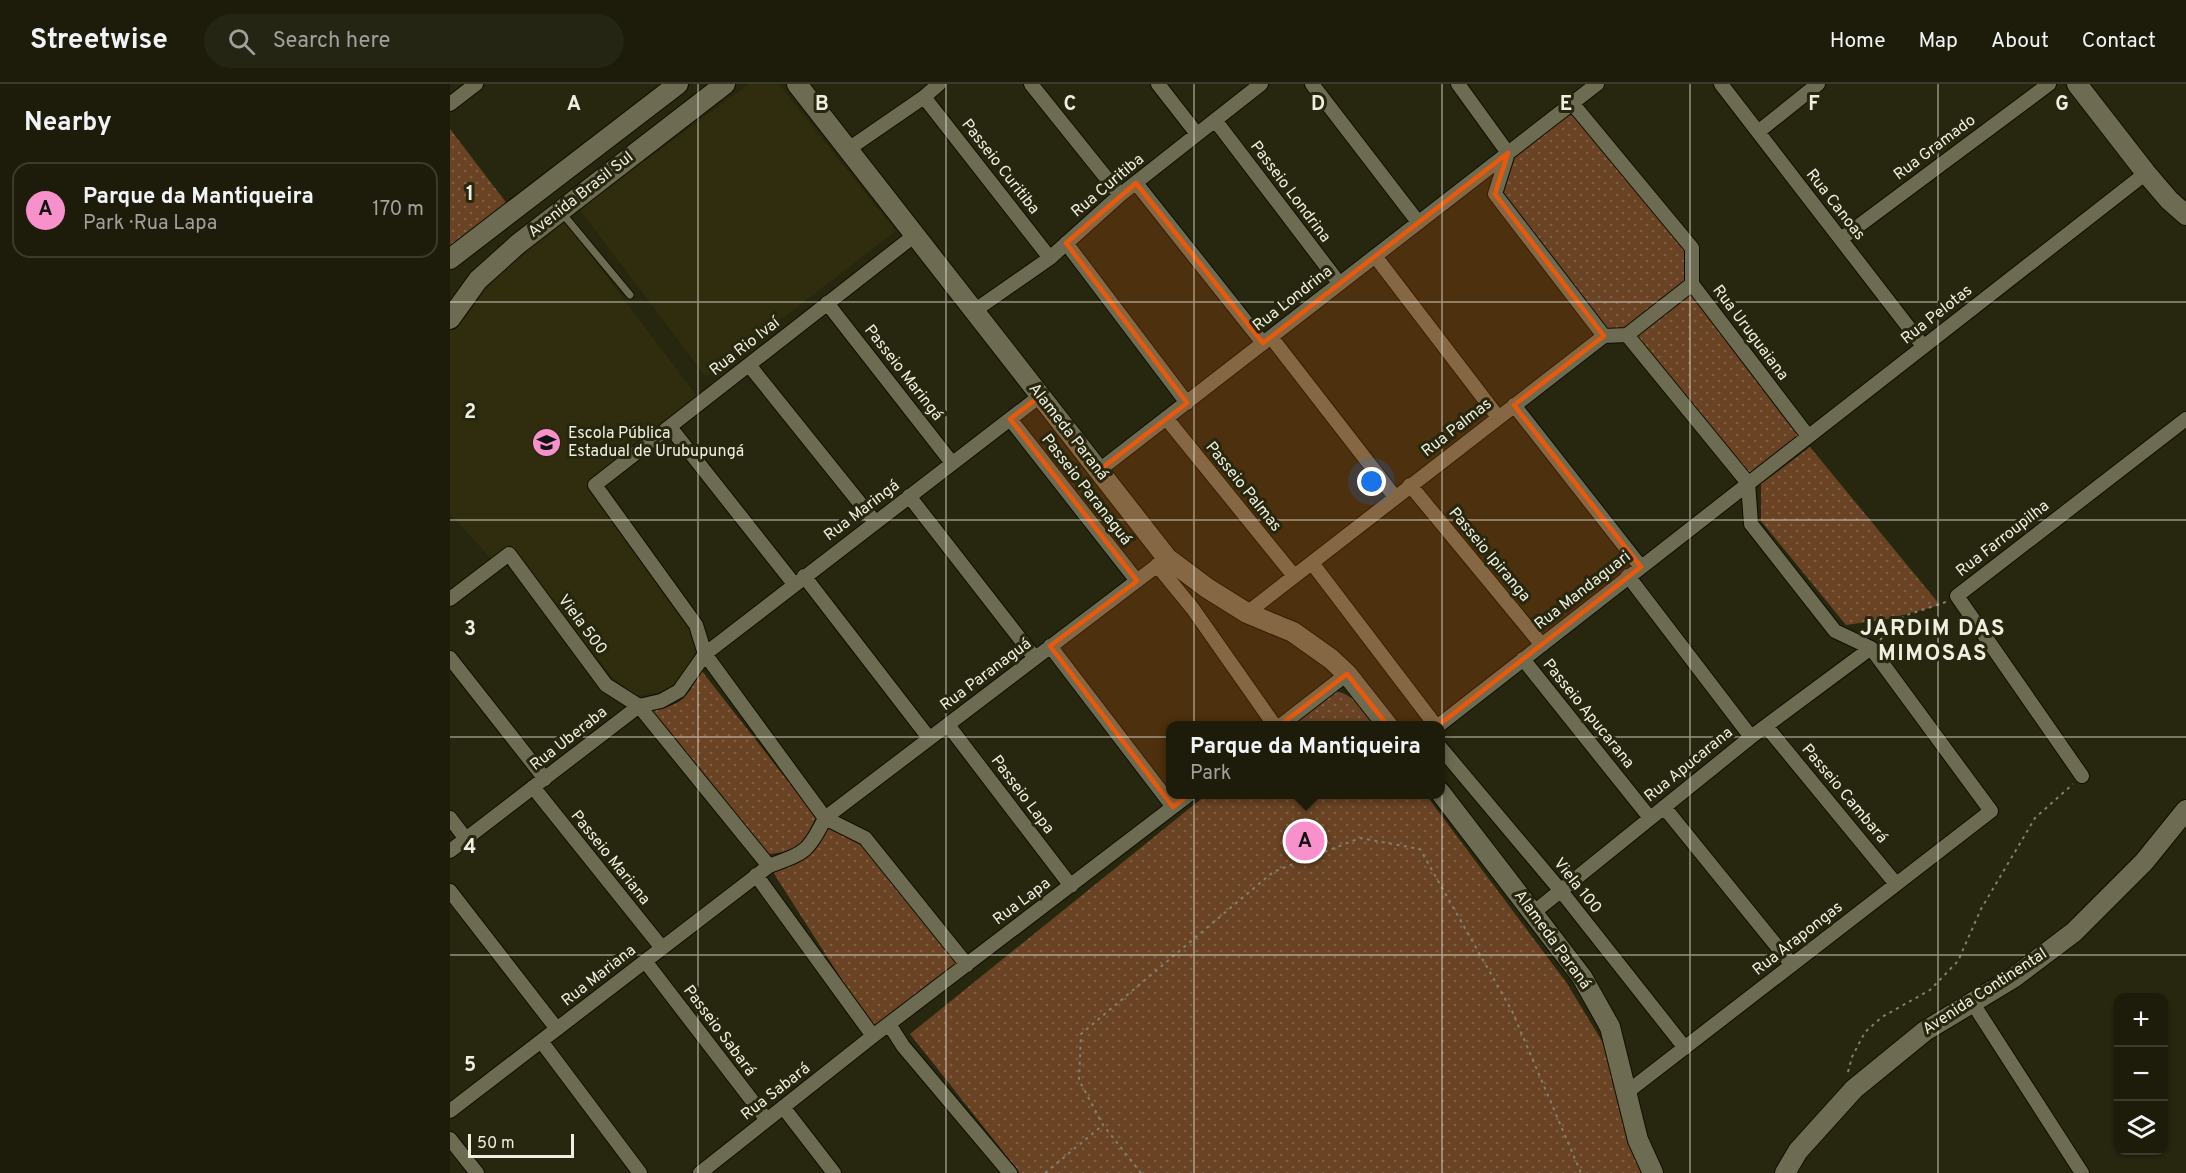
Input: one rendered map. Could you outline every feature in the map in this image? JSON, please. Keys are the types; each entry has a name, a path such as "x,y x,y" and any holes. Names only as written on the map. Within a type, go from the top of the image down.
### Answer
{"street":[{"path":"450,104 476,84"},
{"name":"Avenida Brasil Sul","path":"450,259 678,84"},
{"name":"Avenida Brasil Sul","path":"450,319 478,280 518,244 725,84"},
{"name":"Alameda Paraná","path":"796,84 1098,471 1162,561 1247,613 1293,632 1331,659 1347,674 1384,721"},
{"path":"847,150 924,97 939,84"},
{"path":"1031,84 1120,195"},
{"path":"1158,84 1197,134"},
{"name":"Rua Curitiba","path":"974,311 1050,258 1120,195 1261,84"},
{"path":"1312,84 1418,222"},
{"path":"1458,84 1508,153 1496,194 1604,336 1627,335 1692,284"},
{"name":"Rua Londrina","path":"1098,471 1597,84"},
{"name":"Rua Canoas","path":"1721,84 1923,346"},
{"path":"1758,132 1818,84"},
{"name":"Rua Gramado","path":"1841,239 2049,84"},
{"path":"2077,84 2146,173 2169,200 2186,215"},
{"name":"Passeio Curitiba","path":"924,97 1050,258"},
{"name":"Rua Uruguaiana","path":"1572,103 1692,249 1692,284 1808,436"},
{"name":"Passeio Londrina","path":"1215,120 1339,284"},
{"name":"Rua Pelotas","path":"1748,483 2146,173"},
{"path":"1136,183 1395,497"},
{"name":"Rua Rio Ivaí","path":"705,654 696,625 595,485 915,235"},
{"path":"1066,243 1188,403"},
{"path":"1375,256 1498,417"},
{"name":"Passeio Maringá","path":"827,303 952,463"},
{"path":"1627,335 1748,483 1751,524 1835,631 1871,648"},
{"name":"Rua Palmas","path":"1247,613 1604,336"},
{"path":"749,365 875,522"},
{"name":"Rua Maringá","path":"705,654 1040,396"},
{"path":"1514,405 1641,567"},
{"name":"Passeio Palmas","path":"1166,418 1294,576"},
{"name":"Passeio Paranaguá","path":"1010,419 1137,581"},
{"name":"Rua Farroupilha","path":"2082,776 1957,597 2186,419"},
{"path":"670,427 929,738"},
{"name":"Rua Mandaguari","path":"1443,721 1748,483"},
{"name":"Passeio Ipiranga","path":"1410,485 1542,645"},
{"path":"909,496 1035,658"},
{"name":"Viela 500","path":"450,599 509,554 606,685 639,706 769,866"},
{"path":"1162,561 1271,721"},
{"name":"Rua Paranaguá","path":"825,818 1162,561"},
{"path":"1311,563 1433,721"},
{"path":"1628,576 1751,737"},
{"path":"1050,646 1166,798"},
{"name":"Rua Apucarana","path":"1533,914 1751,737 1871,648"},
{"name":"Rua Arapongas","path":"1626,1093 1991,811 1871,648"},
{"path":"705,654 825,818 865,838 967,965"},
{"name":"Rua Uberaba","path":"450,851 639,706 661,701 679,691 705,654"},
{"name":"Passeio Mariana","path":"450,658 539,783 662,948"},
{"name":"Passeio Apucarana","path":"1523,659 1650,818"},
{"path":"1286,721 1347,674"},
{"name":"Passeio Lapa","path":"948,725 1071,885"},
{"name":"Passeio Cambará","path":"1766,726 1896,884"},
{"name":"Viela 100","path":"1445,753 1561,891 1685,1048"},
{"path":"1167,799 1173,807"},
{"name":"Rua Lapa","path":"873,1036 1184,799"},
{"name":"Alameda Paraná","path":"1445,799 1582,977 1610,1027 1638,1140 1653,1173"},
{"path":"1664,807 1792,964"},
{"name":"Avenida Continental","path":"1785,1173 1798,1151 1854,1089 1925,1031 2013,978 2074,932 2144,861 2186,810"},
{"path":"450,818 466,839"},
{"name":"Rua Mariana","path":"452,1106 557,1029 756,875 769,866 804,852 816,837 825,818"},
{"path":"756,875 873,1036"},
{"path":"450,891 557,1029"},
{"name":"Passeio Sabará","path":"645,961 767,1120"},
{"path":"1972,1002 2082,1173"},
{"path":"889,1024 903,1046 1010,1173"},
{"name":"Rua Sabará","path":"700,1173 873,1036"},
{"path":"541,1041 640,1173"},
{"path":"783,1107 834,1173"},
{"path":"450,1139 477,1173"}],"lane":[{"path":"561,211 630,295"}],"path":[{"path":"1871,648 1904,616 1957,597"},
{"path":"1846,1077 1852,1057 1865,1032 1882,1017 1930,990 1958,961 1981,909 2035,818 2082,776"},
{"path":"1141,1173 1102,1125 1079,1080 1081,1034 1273,872 1360,838 1420,849 1512,1011 1581,1173"},
{"path":"1045,1173 1102,1125"}],"highlighted area":[{"path":"1508,153 1495,194 1604,336 1514,405 1641,567 1407,750 1347,674 1173,807 1050,646 1137,581 1010,419 1040,396 1098,471 1187,403 1066,243 1136,183 1263,343"}],"shaded area":[{"path":"749,84 779,84 896,231 706,377 579,209"},
{"path":"1571,110 1686,250 1689,281 1626,331 1606,332 1500,195 1514,155"},
{"path":"450,129 508,205 450,250"},
{"name":"Escola Pública Estadual de Urubupungá","path":"562,217 700,400 587,487 694,625 699,658 673,690 636,696 612,677 511,548 493,561 450,514 450,328 471,290"},
{"path":"1692,290 1800,435 1750,477 1633,335"},
{"path":"1810,447 1940,605 1888,619 1846,625 1761,521 1761,484"},
{"path":"701,670 816,817 801,849 765,855 652,711 671,706 683,698"},
{"path":"1335,691 1353,699 1371,721 1298,721"},
{"path":"1201,799 1429,799 1566,982 1611,1056 1641,1173 1020,1173 910,1034"},
{"path":"828,824 862,844 958,965 875,1028 865,1016 771,869 798,862 811,854"}],"place":[{"name":"Escola Pública Estadual de Urubupungá","path":"547,443"},
{"name":"Parque da Mantiqueira","path":"1305,841"}],"district":[{"name":"JARDIM DAS MIMOSAS","path":"1933,642"}]}
